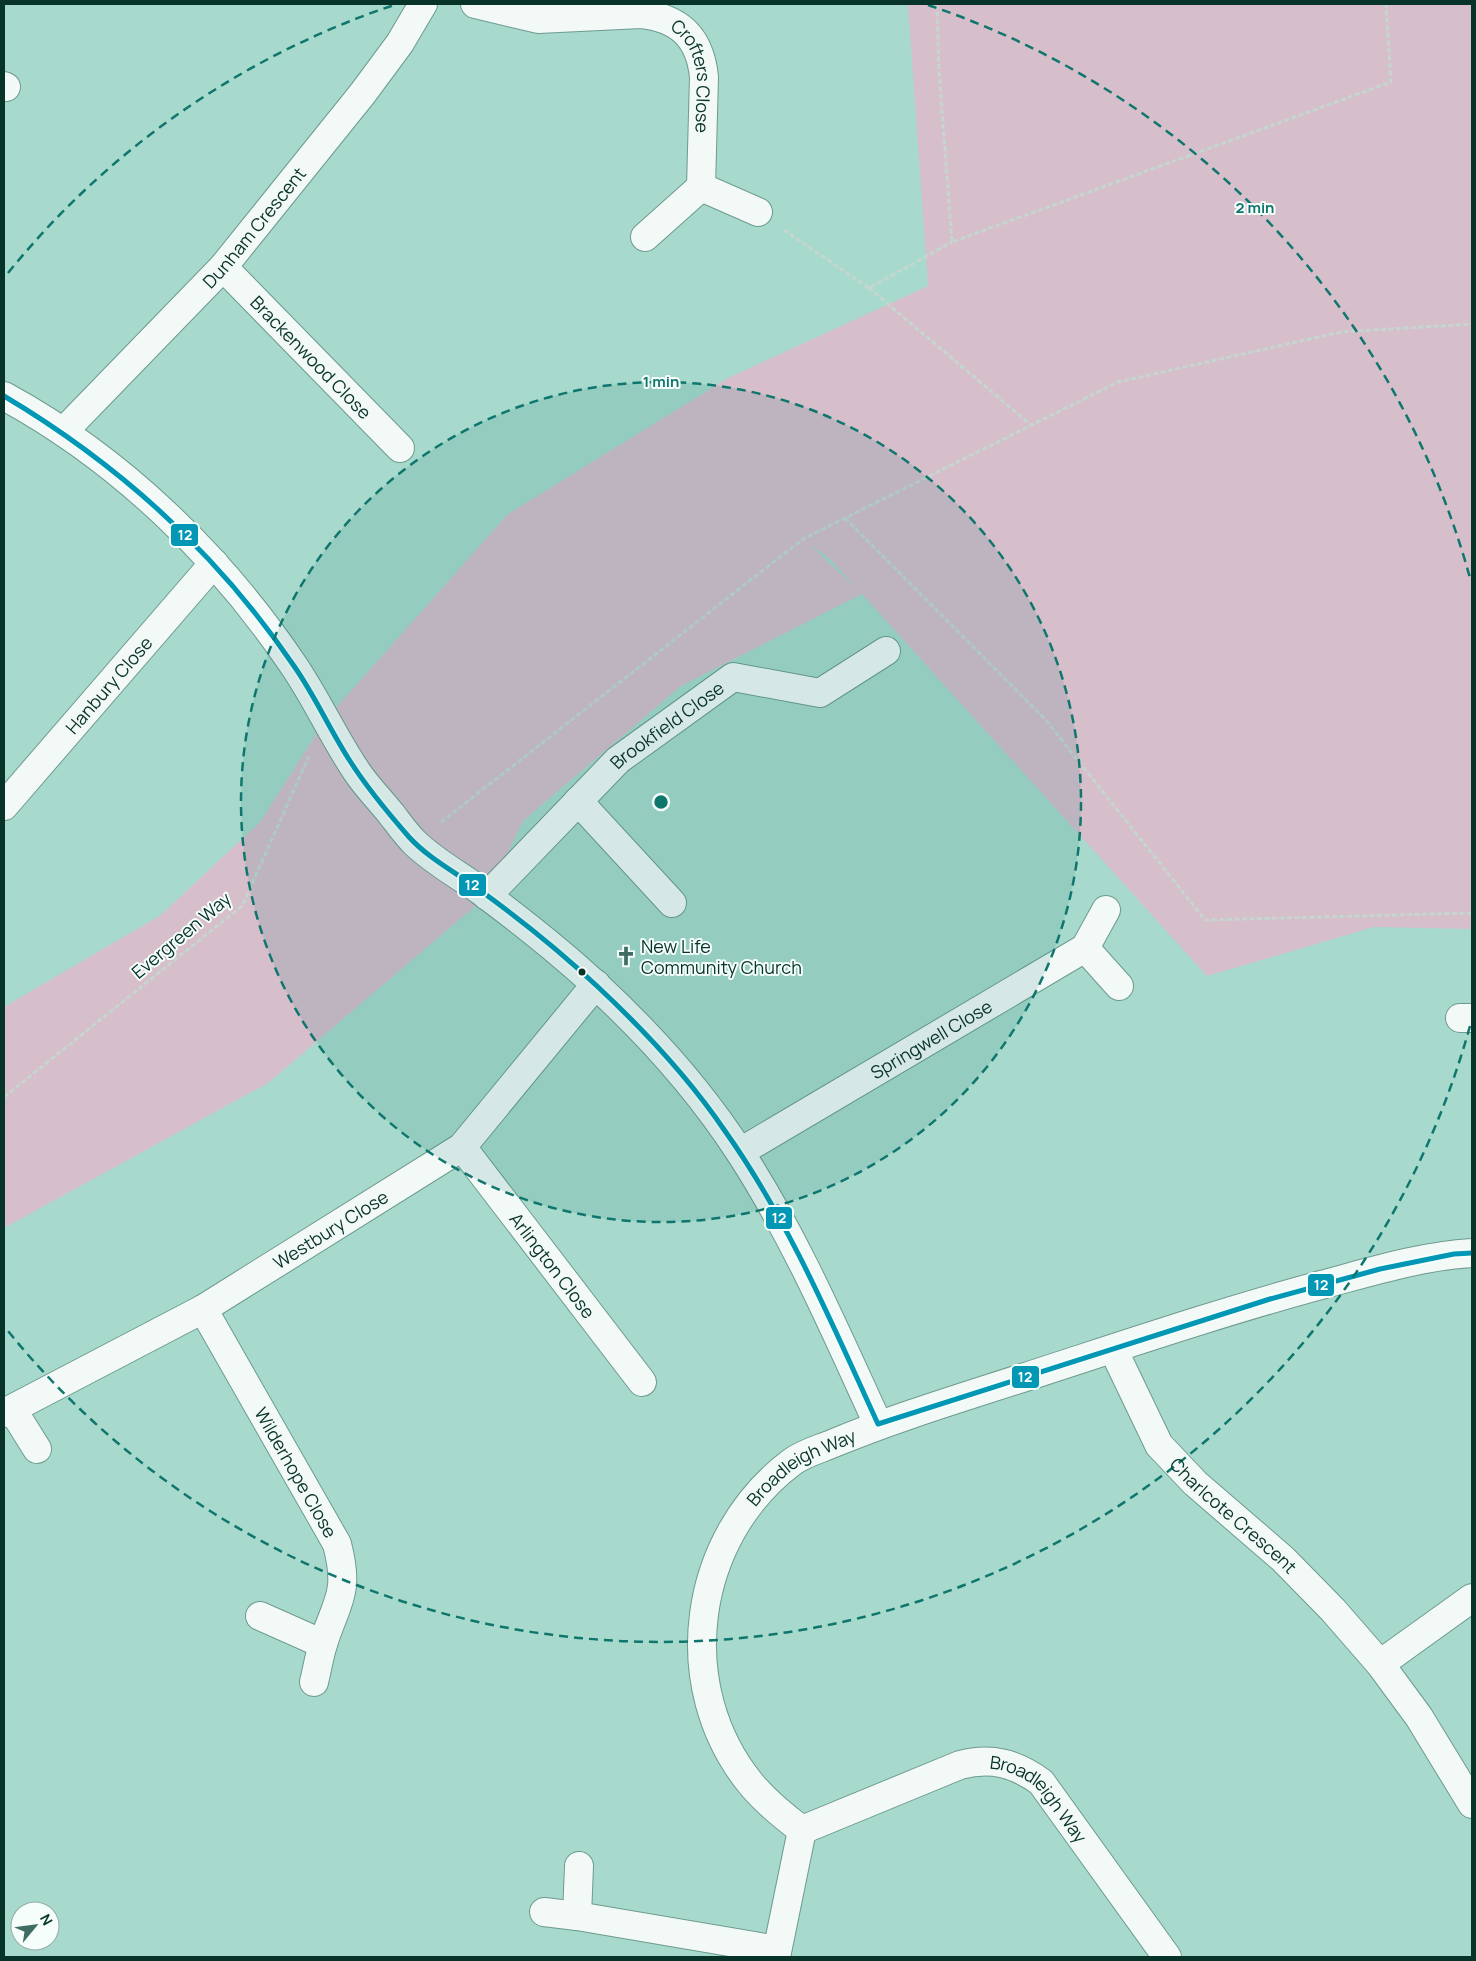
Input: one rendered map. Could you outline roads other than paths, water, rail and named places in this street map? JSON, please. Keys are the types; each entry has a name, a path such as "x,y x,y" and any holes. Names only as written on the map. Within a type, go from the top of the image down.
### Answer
{"street":[{"name":"Dunham Crescent","path":"63,432 223,267 400,44 423,4"},
{"name":"Crofters Close","path":"475,4 538,19 641,14 657,15 686,31 696,45 702,60 704,77 701,187"},
{"path":"645,237 701,187 758,212"},
{"name":"Brackenwood Close","path":"223,267 400,448"},
{"path":"4,396 63,432 106,463 146,497 214,563 259,618 294,667 358,774 414,843 487,896 596,984 636,1023 673,1064 708,1107 740,1152 765,1193 822,1301 878,1424"},
{"name":"Hanbury Close","path":"4,806 214,563"},
{"name":"Brookfield Close","path":"487,896 618,760 733,677 820,693 886,651"},
{"path":"578,801 672,903"},
{"path":"1106,910 1085,948 1119,986"},
{"name":"Springwell Close","path":"740,1152 1085,948"},
{"name":"Westbury Close","path":"37,1449 8,1411 203,1309 462,1147 596,984"},
{"name":"Arlington Close","path":"462,1147 642,1382"},
{"name":"Broadleigh Way","path":"1167,1957 1041,1782 1024,1770 1006,1762 975,1761 960,1765 802,1830 774,1809 750,1783 730,1754 715,1722 705,1688 701,1653 702,1617 706,1594 718,1557 732,1528 750,1503 771,1479 795,1459 878,1424 1270,1299 1362,1274 1454,1254 1472,1253"},
{"name":"Wilderhope Close","path":"203,1309 338,1544 344,1583 340,1602 323,1644 314,1682"},
{"name":"Charlcote Crescent","path":"1113,1349 1159,1445 1195,1483 1283,1559 1333,1610 1380,1664 1419,1717 1472,1804"},
{"path":"1380,1664 1472,1598"},
{"path":"260,1616 323,1644"},
{"path":"544,1912 577,1916 776,1954 802,1830"},
{"path":"577,1916 579,1866"}],"place":[{"name":"New Life Community Church","path":"626,956"}]}
